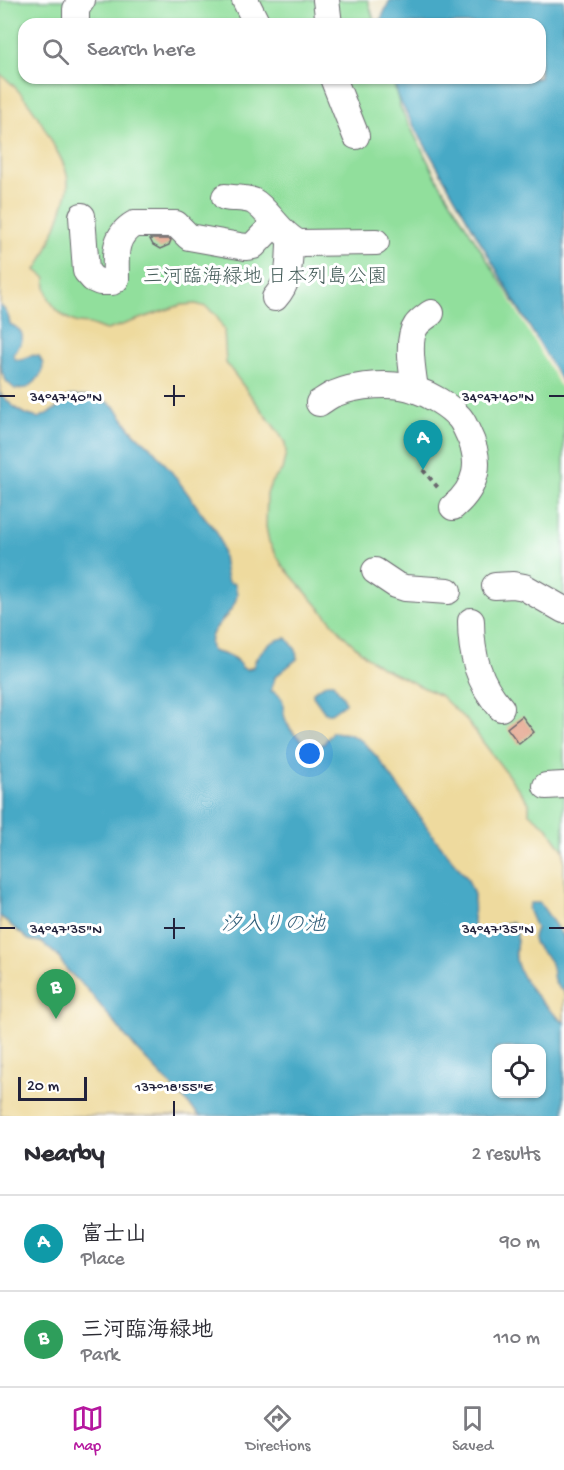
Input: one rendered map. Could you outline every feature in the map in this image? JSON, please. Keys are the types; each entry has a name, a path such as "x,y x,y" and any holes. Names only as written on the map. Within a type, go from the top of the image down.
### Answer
{"street":[{"path":"76,18 76,9 82,0"},
{"path":"245,0 254,18"},
{"path":"326,0 328,18"},
{"path":"335,84 356,136"},
{"path":"225,197 257,203 284,232 299,243 376,242"},
{"path":"82,216 86,271 93,279 100,282 112,282 116,279 116,246 118,240 134,224 176,224 189,237 244,247 253,246 284,232"},
{"path":"275,298 284,288 289,267 290,244 284,232"},
{"path":"415,389 412,349 414,329 431,313"},
{"path":"318,403 333,394 350,389 402,386 415,389 454,412 465,426 473,444 476,467 471,486 453,507"},
{"path":"375,571 396,585 405,588 448,591"},
{"path":"495,586 524,586 564,610"},
{"path":"471,621 471,641 477,670 485,687 501,708"}],"green space":[{"name":"三河臨海緑地 日本列島公園","path":"0,0 368,0 373,18 18,18 18,84 394,84 400,107 437,179 564,387 564,1022 310,745 300,739 0,393"}],"sand":[{"path":"0,74 17,89 32,108 60,156 67,174 67,190 61,214 36,270 46,278 47,292 53,305 68,319 107,330 181,305 196,304 206,307 216,315 224,330 226,363 285,443 286,453 282,470 271,483 267,494 266,527 269,542 282,565 346,638 367,657 383,668 441,696 467,721 529,803 529,813 547,827 564,851 564,1022 549,1010 522,975 516,957 517,928 499,925 487,931 475,930 473,924 474,895 467,878 349,734 332,732 324,744 314,746 306,743 291,729 271,691 275,677 297,659 256,658 253,667 245,669 233,657 212,651 210,640 217,627 228,615 227,582 220,541 216,531 118,411 69,396 56,409 39,418 17,409 0,393"},
{"path":"0,916 29,940 41,942 57,955 67,970 86,988 137,1050 200,1116 0,1116"}],"water":[{"path":"390,0 564,0 564,387 399,100 395,84 546,84 546,18 381,18"},
{"path":"0,305 7,313 10,324 22,334 22,341 13,354 15,359 22,360 31,355 39,356 43,364 42,373 27,388 15,389 2,373"},
{"name":"汐入りの池","path":"0,393 17,410 39,418 56,409 69,396 89,396 100,399 116,409 132,431 153,450 168,468 217,533 228,582 235,584 237,594 235,602 212,635 210,643 212,651 233,658 242,668 248,670 253,667 265,647 287,638 296,650 297,659 275,677 271,691 282,699 285,718 291,730 311,745 324,744 332,732 349,734 362,741 378,758 437,841 467,878 474,895 473,924 475,930 487,931 502,924 512,923 517,932 516,959 522,976 542,1002 564,1022 564,1116 200,1116 137,1050 86,988 67,970 57,955 41,942 29,940 0,916"},
{"path":"327,683 333,683 345,703 331,713 325,713 313,696 313,692"},
{"path":"530,903 540,903 564,938 564,992 554,981 550,961 533,940 536,928 528,909"}],"pier":[{"path":"496,275 540,345 564,390 561,388"}],"building":[{"path":"150,239 171,240 169,245 160,249 153,245"},
{"path":"522,716 534,732 519,744 507,728"}],"place":[{"name":"富士山","path":"423,470"},
{"name":"三河臨海緑地","path":"56,1019"}]}
